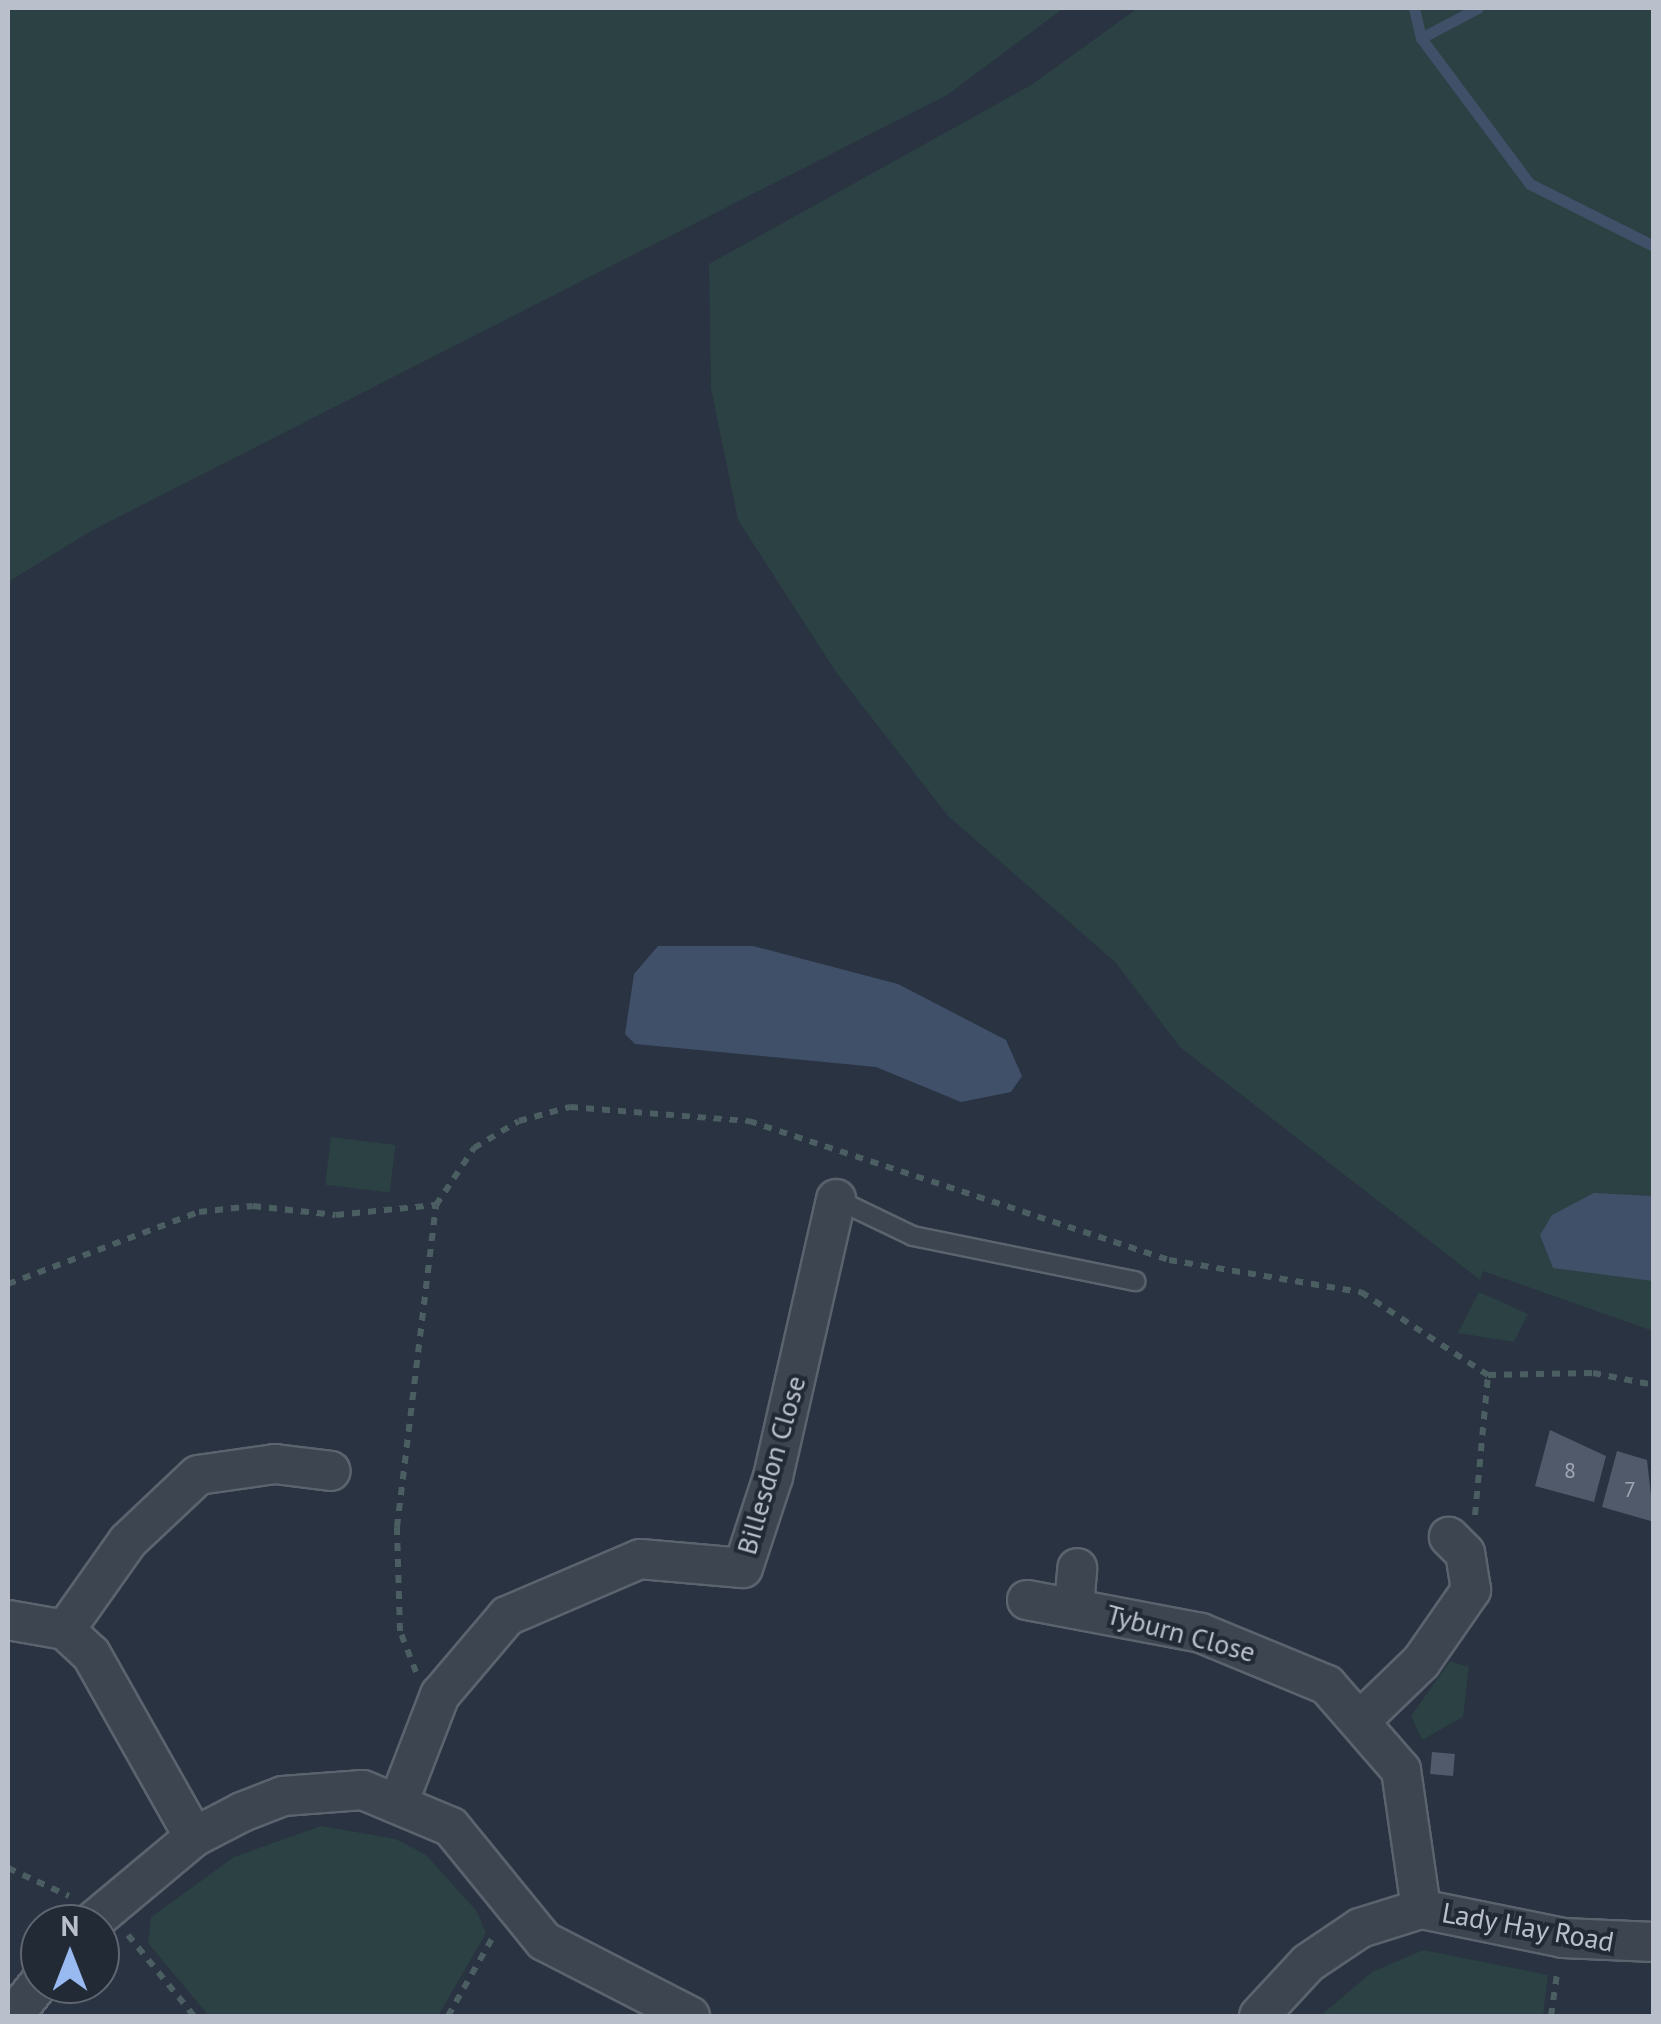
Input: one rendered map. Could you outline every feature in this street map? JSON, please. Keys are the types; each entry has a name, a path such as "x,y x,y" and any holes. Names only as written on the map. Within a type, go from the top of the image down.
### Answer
{"street":[{"name":"Billesdon Close","path":"399,1801 440,1695 507,1616 640,1559 743,1568 774,1477 836,1199"},
{"path":"66,1630 128,1541 198,1475 276,1464 331,1471"},
{"path":"1364,1718 1421,1662 1472,1590 1457,1545"},
{"name":"Tyburn Close","path":"1074,1606 1077,1568"},
{"name":"Tyburn Close","path":"1027,1600 1074,1606 1267,1655 1328,1685 1364,1718 1410,1799 1420,1910"},
{"path":"8,1620 66,1630 113,1685 194,1837"},
{"path":"112,1904 194,1837 283,1796 363,1790 399,1801 451,1827 512,1902 577,1963 690,2016"},
{"name":"Lady Hay Road","path":"1259,2016 1334,1945 1420,1910 1581,1940 1654,1942"}],"lane":[{"path":"836,1199 913,1236 1135,1282"}],"path":[{"path":"8,1284 199,1212 253,1206 336,1215 436,1205"},
{"path":"1457,1545 1488,1375 1593,1372 1654,1385"},
{"path":"8,1868 48,1879 80,1904"},
{"path":"448,2016 512,1902"},
{"path":"120,1941 194,2016"}],"green space":[{"path":"8,8 1064,8 947,95 91,531 8,582"},
{"path":"1138,8 1653,8 1653,1331 1483,1271 1480,1280 1180,1047 1115,962 948,816 836,672 738,520 711,388 709,264 1031,85"},
{"path":"331,1137 396,1145 390,1193 325,1185"},
{"path":"1479,1292 1528,1314 1514,1342 1458,1333"},
{"path":"1450,1661 1469,1667 1463,1717 1422,1740 1411,1716"},
{"path":"321,1826 396,1839 426,1855 476,1910 486,1933 438,2016 209,2016 148,1943 151,1917 234,1857"},
{"path":"1423,1950 1548,1975 1543,2016 1320,2016 1372,1972"}],"water":[{"path":"658,946 753,946 898,984 1006,1040 1022,1076 1011,1092 961,1102 876,1067 635,1044 625,1034 634,974"},
{"path":"1594,1193 1653,1196 1653,1281 1553,1268 1540,1235 1552,1215"}],"building":[{"path":"1550,1430 1606,1456 1594,1502 1535,1486"},
{"path":"1617,1451 1647,1460 1654,1522 1602,1507"},
{"path":"1432,1752 1455,1754 1453,1776 1430,1774"}],"waterway":[{"path":"1414,8 1421,38 1530,184 1654,246"},
{"path":"1421,38 1478,8"}]}
